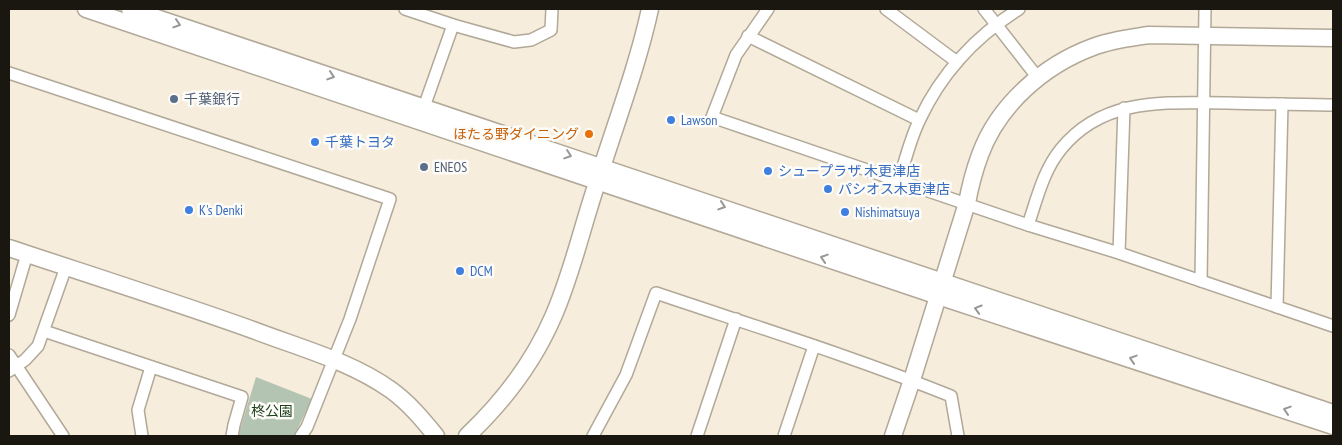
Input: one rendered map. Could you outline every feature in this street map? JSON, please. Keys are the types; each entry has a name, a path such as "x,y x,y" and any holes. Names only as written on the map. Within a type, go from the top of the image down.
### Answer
{"street":[{"path":"86,9 597,182 1333,426"},
{"path":"130,9 942,280 1333,413"},
{"path":"405,9 514,42 531,40 552,30 552,9"},
{"path":"468,436 496,408 526,367 544,335 565,286 650,9"},
{"path":"768,9 736,55 712,118 1333,326"},
{"path":"886,9 957,62"},
{"path":"984,9 1038,78"},
{"path":"899,181 919,120 940,83 957,62 996,25 1019,9"},
{"path":"1200,281 1205,9"},
{"path":"424,107 453,25"},
{"path":"748,36 919,120"},
{"path":"893,436 967,203 980,153 999,119 1015,99 1038,78 1079,53 1094,46 1121,39 1149,36 1333,38"},
{"path":"9,73 390,199 350,319 307,427 301,436"},
{"path":"1028,225 1043,181 1050,165 1061,149 1089,124 1124,108 1160,102 1333,105"},
{"path":"1278,308 1282,104"},
{"path":"1119,253 1124,108"},
{"path":"9,248 208,314 334,359 376,380 392,391 408,405 436,436"},
{"path":"9,316 28,254"},
{"path":"13,369 32,355 38,346 66,267"},
{"path":"593,436 613,403 626,375 656,293 912,380 951,396 958,436"},
{"path":"697,436 736,319"},
{"path":"44,331 242,397 232,436"},
{"path":"784,436 814,346"},
{"path":"9,355 13,369 63,436"},
{"path":"142,436 138,410 151,367"}],"green space":[{"name":"柊公園","path":"256,377 312,399 294,436 238,436"}],"place":[{"name":"千葉銀行","path":"174,99"},
{"name":"Lawson","path":"671,120"},
{"name":"ほたる野ダイニング","path":"589,134"},
{"name":"千葉トヨタ","path":"315,142"},
{"name":"ENEOS","path":"424,167"},
{"name":"シュープラザ 木更津店","path":"768,171"},
{"name":"パシオス木更津店","path":"828,189"},
{"name":"K's Denki","path":"189,210"},
{"name":"Nishimatsuya","path":"845,212"},
{"name":"DCM","path":"460,271"}]}
